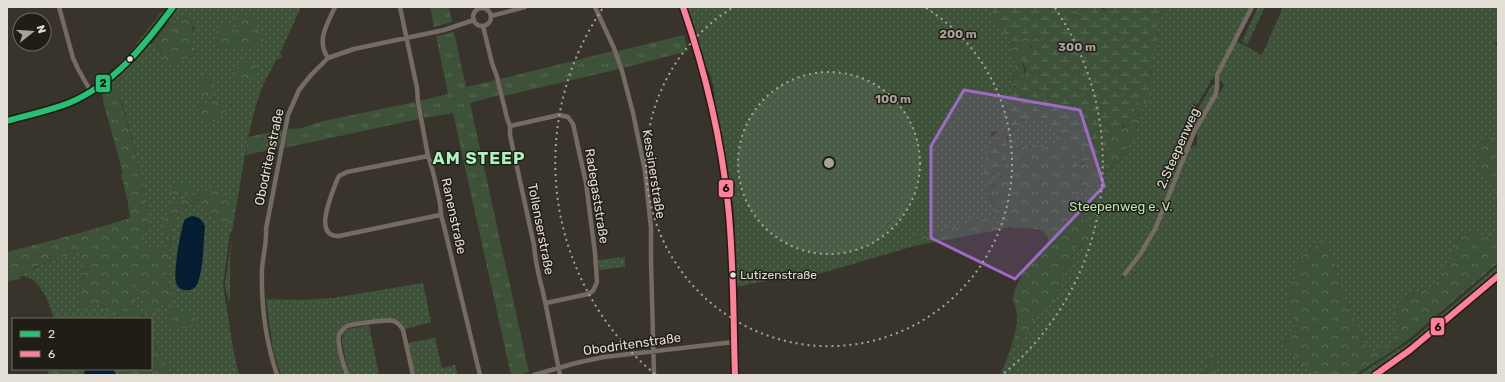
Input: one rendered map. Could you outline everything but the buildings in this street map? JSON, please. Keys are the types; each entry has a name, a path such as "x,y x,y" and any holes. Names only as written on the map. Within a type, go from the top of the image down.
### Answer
{"street":[{"path":"59,7 75,64 91,92"},
{"path":"7,121 58,106 91,92 115,75 131,60 173,7"},
{"path":"328,58 323,47 322,38 335,7"},
{"name":"Ranenstraße","path":"400,7 417,88 418,102 428,156 431,163 440,206 440,215 443,222 480,375"},
{"path":"491,16 525,7"},
{"name":"Kessinerstraße","path":"596,7 614,48 620,66 633,113 645,171 651,228 650,249 654,375"},
{"path":"683,7 704,72 720,147 730,227 735,375"},
{"name":"2.Steepenweg","path":"1125,274 1141,253 1156,227 1195,130 1216,94 1217,75 1252,7"},
{"path":"480,8 486,9 491,16 490,21 483,26 476,24 474,20 474,14 480,8"},
{"name":"Obodritenstraße","path":"277,375 270,351 262,294 262,268 264,247 267,239 266,229 283,139 290,108 302,85 328,58 354,49 444,30 474,20"},
{"name":"Tollenserstraße","path":"483,26 510,126 510,135 560,375"},
{"name":"Radegaststraße","path":"510,126 559,115 568,117 573,124 586,182 595,253 596,285 593,291 588,294 546,303"},
{"path":"428,156 343,174 337,180 324,220 325,228 329,234 339,236 440,215"},
{"path":"1375,375 1410,350 1498,276"},
{"path":"347,375 339,343 341,331 347,327 357,324 391,321 400,325 402,330 412,375"},
{"name":"Obodritenstraße","path":"534,375 559,367 604,357 734,342"}],"highlighted area":[{"path":"964,90 1080,110 1104,186 1015,279 931,238 931,146"}],"green space":[{"path":"176,7 301,7 280,53 282,57 276,60 262,87 256,105 248,137 232,232 230,232 223,285 234,354 239,375 171,375 163,357 152,341 152,318 145,318 135,310 108,318 54,318 50,305 43,291 33,280 20,276 19,274 20,272 31,271 30,270 54,259 78,253 81,255 84,272 77,308 100,304 103,305 106,313 131,280 137,282 140,297 160,306 175,298 166,280 174,221 180,210 190,203 206,206 218,222 232,199 224,196 220,189 206,190 200,195 178,201 166,229 166,248 149,249 146,247 144,239 148,222 148,209 140,170 120,97 111,85 107,85 135,61 149,43 151,44 153,42 159,49 162,58 195,45 192,32 195,27 183,15 177,24 172,25 165,22"},
{"path":"430,7 449,7 452,22 434,27"},
{"path":"686,7 991,7 993,17 1001,27 999,31 1011,42 1009,45 1013,55 1014,74 1011,85 1012,87 1015,87 1002,116 1008,122 1007,133 1003,135 998,130 991,132 990,137 994,136 997,141 987,161 983,165 983,177 989,178 995,172 1003,172 998,181 986,192 1005,225 1009,227 997,230 998,227 992,216 914,238 914,246 805,278 788,281 779,278 736,287 732,227 735,226 733,201 730,201 724,148 714,101 714,89"},
{"path":"991,7 1054,7 1069,11 1077,16 1082,12 1081,7 1098,7 1105,11 1104,7 1164,7 1157,24 1158,40 1154,47 1151,78 1153,79 1146,104 1140,101 1135,103 1135,115 1133,120 1124,121 1122,130 1106,137 1107,152 1102,154 1095,162 1090,164 1081,163 1073,170 1069,168 1064,169 1064,163 1073,158 1085,158 1089,154 1088,150 1079,143 1068,144 1061,140 1058,130 1054,127 1048,126 1045,119 1037,118 1029,120 1014,128 1006,139 1007,145 1011,149 1006,158 1003,172 995,171 987,180 984,180 983,165 987,161 987,153 996,143 996,138 994,136 998,130 1001,130 1003,135 1007,133 1008,122 1002,116 1013,89 1018,84 1017,81 1024,78 1026,70 1022,60 1026,56 1032,54 1033,51 1030,42 1036,37 1035,34 1032,33 1026,35 1022,33 1020,37 1022,42 1018,46 1016,45 999,31 1001,27 993,17"},
{"path":"1054,7 1081,7 1082,12 1080,15 1076,15"},
{"name":"Steepenweg e. V.","path":"1164,7 1251,7 1197,105 1192,104 1196,107 1187,123 1178,148 1174,151 1179,152 1184,156 1155,227 1150,230 1152,233 1140,252 1123,273 1122,280 1142,253 1157,228 1190,148 1197,145 1197,131 1208,110 1224,86 1219,80 1219,75 1236,41 1262,55 1283,7 1498,7 1498,43 1494,43 1498,47 1498,136 1482,143 1476,154 1479,173 1494,187 1498,210 1498,225 1491,238 1486,238 1473,232 1462,235 1456,243 1452,260 1434,286 1407,295 1397,303 1399,326 1397,336 1387,346 1378,350 1369,351 1341,292 1333,254 1326,245 1317,245 1301,255 1295,279 1288,285 1287,298 1291,316 1295,323 1294,330 1287,334 1283,341 1304,367 1314,373 1314,375 1217,375 1214,355 1208,356 1207,360 1210,366 1203,374 1198,375 1000,375 1011,347 1021,344 1023,338 1031,332 1034,315 1055,299 1064,273 1072,262 1075,247 1093,244 1096,241 1090,227 1071,205 1071,201 1122,158 1133,139 1143,103 1146,103 1153,79 1151,78 1154,47 1158,40 1157,24"},
{"path":"1258,7 1265,7 1247,45 1242,41"},
{"path":"162,11 164,12 133,51 132,50"},
{"path":"186,14 194,21 192,34 195,47 194,52 184,61 174,63 166,62 163,60 159,49 153,42 167,24 177,24 182,15"},
{"path":"248,15 254,20 257,29 264,38 263,45 223,49 219,48 215,36 217,29 224,25 232,31 236,30 236,18"},
{"path":"454,32 466,87 496,80 499,95 470,103 529,372 518,375 511,375 453,113 424,118 420,101 448,94 436,36"},
{"path":"1022,33 1027,35 1032,33 1035,34 1036,37 1030,45 1033,51 1032,54 1026,56 1022,64 1024,67 1023,78 1019,84 1012,87 1014,65 1013,55 1009,45 1011,42 1018,46 1022,42 1020,38"},
{"path":"684,35 688,51 623,68 618,51"},
{"path":"613,51 619,69 504,96 500,79"},
{"path":"248,61 255,62 257,65 256,76 251,80 246,81 235,79 234,76 239,64"},
{"path":"210,77 213,80 215,93 202,96 200,93 201,79"},
{"path":"107,85 114,87 120,97 140,170 148,209 148,222 144,239 146,247 149,249 166,248 167,235 162,223 173,205 178,201 200,195 206,190 217,187 224,196 234,201 232,217 229,223 218,222 206,206 190,203 180,210 174,221 166,280 175,297 174,299 148,311 140,297 137,282 131,280 135,299 134,307 107,315 103,305 100,304 77,308 84,272 81,255 78,253 54,259 30,269 31,272 20,272 19,274 21,279 7,281 7,252 84,232 130,218 121,174 123,173 103,101 102,88"},
{"path":"1212,85 1215,85 1216,91 1184,152 1181,150 1181,146 1189,124"},
{"path":"217,99 226,108 225,112 218,119 204,122 199,118 197,112 199,106"},
{"path":"1140,100 1143,103 1133,139 1122,158 1071,201 1071,205 1090,227 1096,240 1093,244 1075,247 1072,262 1064,273 1055,300 1034,315 1031,332 1023,338 1022,344 1011,347 1016,330 1017,318 1013,295 1023,273 1040,255 1047,244 1048,239 1046,234 1037,229 1013,228 1005,225 996,213 994,204 986,192 994,186 1001,177 1006,158 1011,149 1024,147 1041,149 1061,140 1068,144 1079,143 1088,150 1089,154 1087,157 1077,158 1076,165 1094,162 1102,154 1105,154 1107,150 1106,137 1124,127 1124,121 1136,112 1134,106 1135,103"},
{"path":"415,102 419,119 284,148 288,129 303,128 319,122"},
{"path":"1031,119 1045,119 1048,125 1058,130 1061,140 1049,147 1041,149 1020,147 1011,149 1008,147 1007,141 1010,133 1017,125"},
{"path":"283,129 279,148 246,155 248,137"},
{"path":"1498,136 1498,210 1494,187 1479,173 1476,154 1482,143"},
{"path":"178,184 187,186 194,191 185,192 175,196 172,189"},
{"path":"992,216 998,224 997,230 914,246 914,238"},
{"path":"1498,225 1498,263 1409,339 1355,375 1314,375 1304,367 1283,341 1287,334 1294,330 1295,323 1291,316 1287,298 1288,285 1295,279 1301,255 1317,245 1326,245 1333,254 1341,292 1369,351 1374,351 1380,350 1386,346 1392,341 1398,332 1397,303 1407,295 1434,286 1452,260 1456,243 1462,235 1473,232 1486,238 1491,238"},
{"path":"232,236 230,256 229,302 225,285"},
{"path":"625,257 625,267 599,270 598,260"},
{"path":"1498,266 1498,272 1445,319 1408,348 1369,375 1359,375 1411,341"},
{"path":"423,283 431,322 405,329 399,322 391,319 346,324 340,329 337,337 344,375 281,375 273,350 266,299 303,300 333,298"},
{"path":"179,308 195,316 197,321 185,328 178,329 171,327 166,313 171,309"},
{"path":"135,310 139,311 144,318 108,318"},
{"path":"369,325 379,375 349,375 342,342 343,332 348,329"},
{"path":"152,338 171,375 120,375 116,374 114,370 152,370"},
{"path":"435,338 442,368 455,365 458,375 415,375 408,343"},
{"path":"1208,355 1214,355 1217,375 1198,375 1203,374 1210,366 1207,360"},
{"path":"47,370 85,370 84,375 49,375"}],"water":[{"path":"192,216 200,219 205,227 203,254 197,285 191,290 185,290 179,288 175,277 183,223 185,219"},
{"path":"85,370 114,370 116,374 120,375 84,375"}],"transit line":[{"name":"2","path":"7,121 46,111 69,103 100,85 114,75 139,50 173,7"},
{"name":"6","path":"683,7 711,104 725,180 731,247 735,375"},
{"name":"6","path":"1375,375 1410,350 1498,276"}],"place":[{"name":"Lutizenstraße","path":"733,275"}],"district":[{"name":"AM STEEP","path":"479,158"}]}
